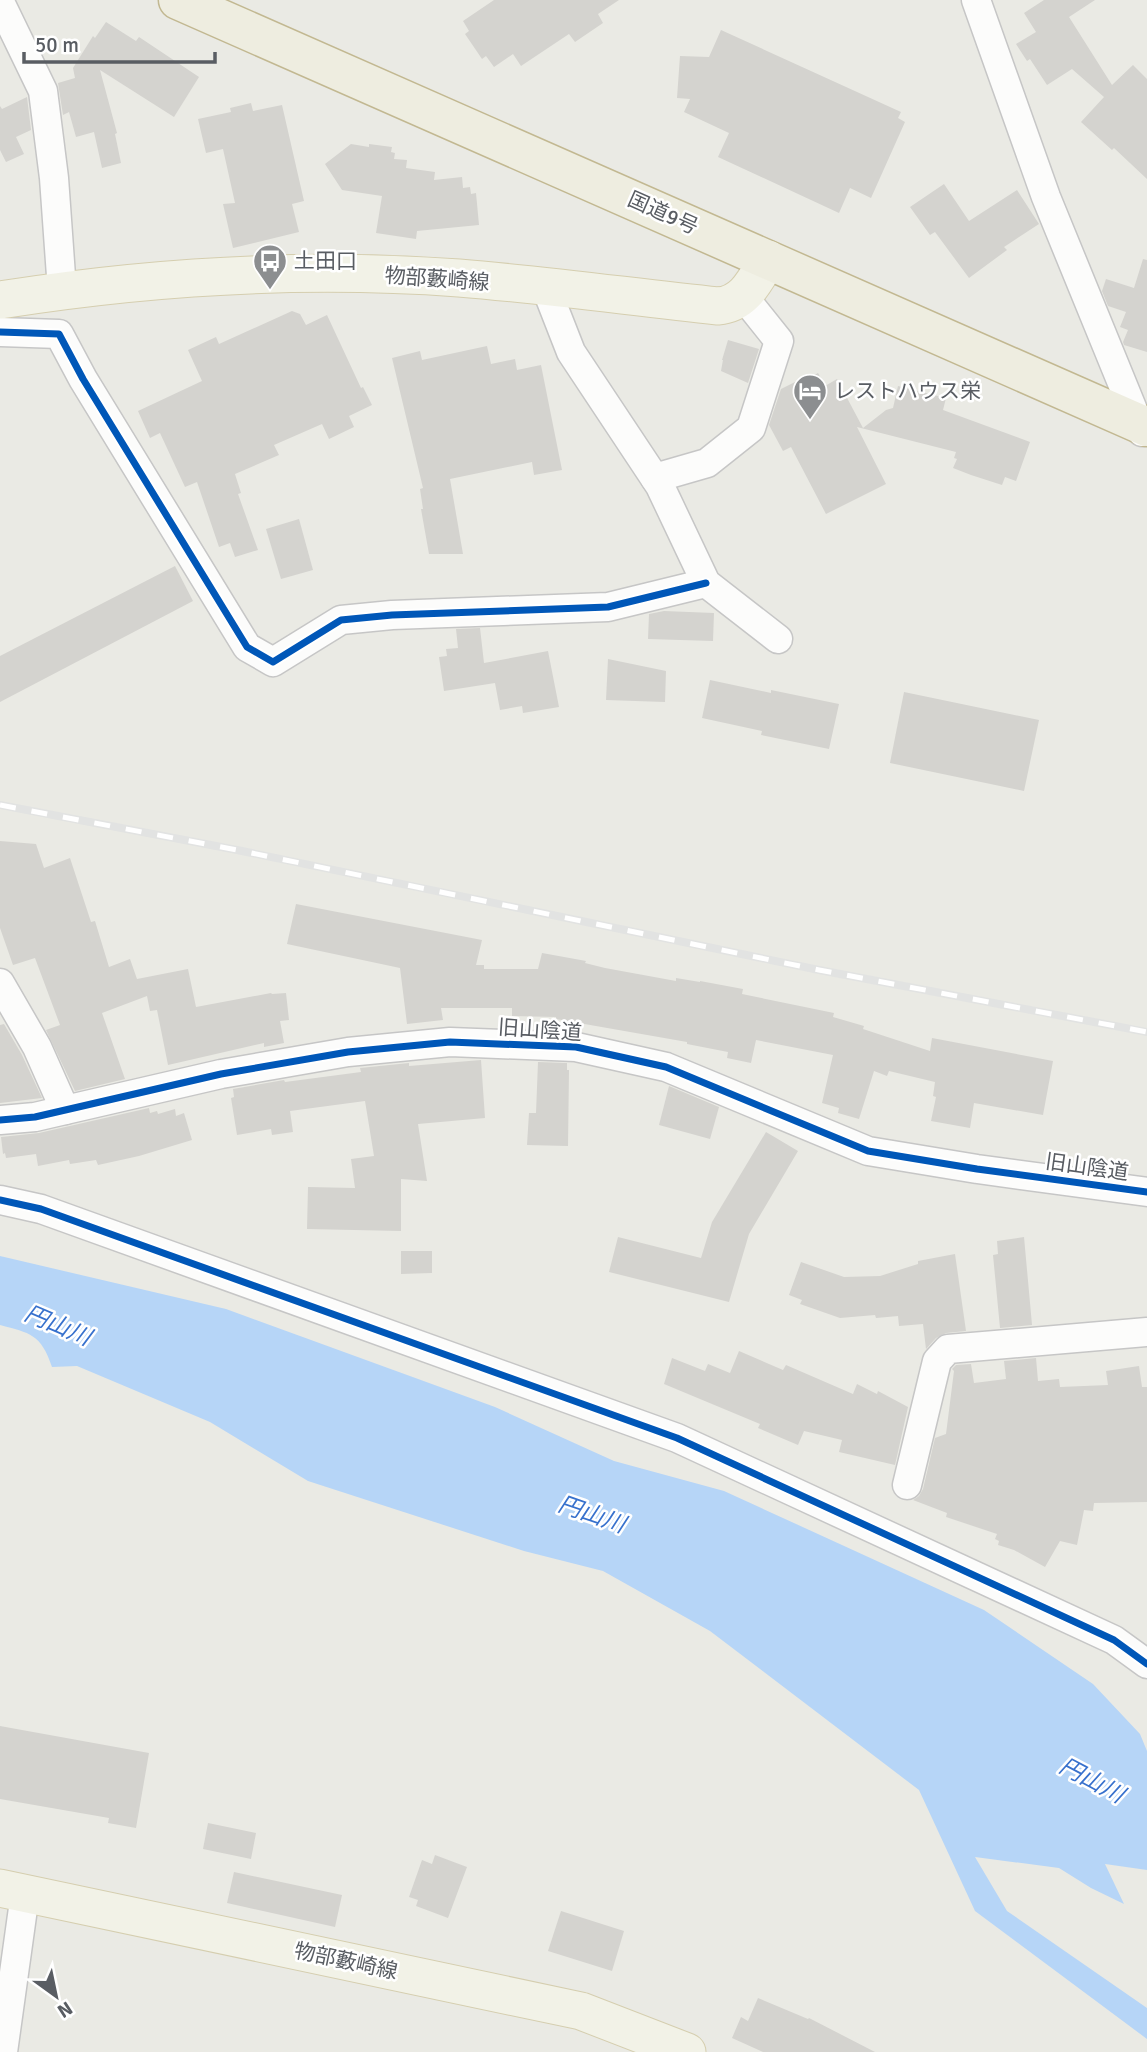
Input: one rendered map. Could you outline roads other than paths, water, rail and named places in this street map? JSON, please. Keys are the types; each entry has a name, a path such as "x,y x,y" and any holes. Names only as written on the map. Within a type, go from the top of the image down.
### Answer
{"highway":[{"name":"国道9号","path":"178,0 768,259 1144,431"}],"main road":[{"path":"743,296 768,259"},
{"name":"物部藪崎線","path":"0,300 62,290 265,274 460,278 718,306 732,304 743,296"},
{"name":"物部藪崎線","path":"13,1891 581,2011 687,2052"}],"street":[{"path":"976,0 1046,197 1144,431"},
{"path":"0,2 43,91 54,178 62,290"},
{"path":"546,288 571,352 654,478 706,583 778,639"},
{"path":"654,478 707,463 751,428 779,341 743,296"},
{"path":"0,332 59,334 83,379 247,647 273,662 341,620 392,615 607,607 706,583"},
{"path":"0,983 37,1047 65,1110"},
{"name":"旧山陰道","path":"0,1120 35,1116 221,1074 348,1052 450,1042 576,1047 666,1067 868,1151 1147,1192"},
{"path":"0,1200 41,1209 677,1438 1114,1640 1147,1664"},
{"path":"907,1485 937,1361 948,1349 1147,1332"},
{"path":"3,2052 13,1891"}],"water":[{"name":"円山川","path":"0,1256 226,1309 495,1407 614,1461 724,1491 984,1610 1093,1684 1140,1734 1147,1751 1147,1870 1105,1864 1124,1904 1059,1868 975,1857 1007,1911 1147,2008 1147,2039 975,1911 919,1790 710,1631 603,1571 524,1551 308,1481 210,1422 77,1366 52,1367 39,1341 27,1333 0,1325"}],"railway":[{"path":"0,805 237,850 819,970 1147,1032"}],"place":[{"name":"土田口","path":"270,291"},
{"name":"レストハウス栄","path":"810,421"}]}
